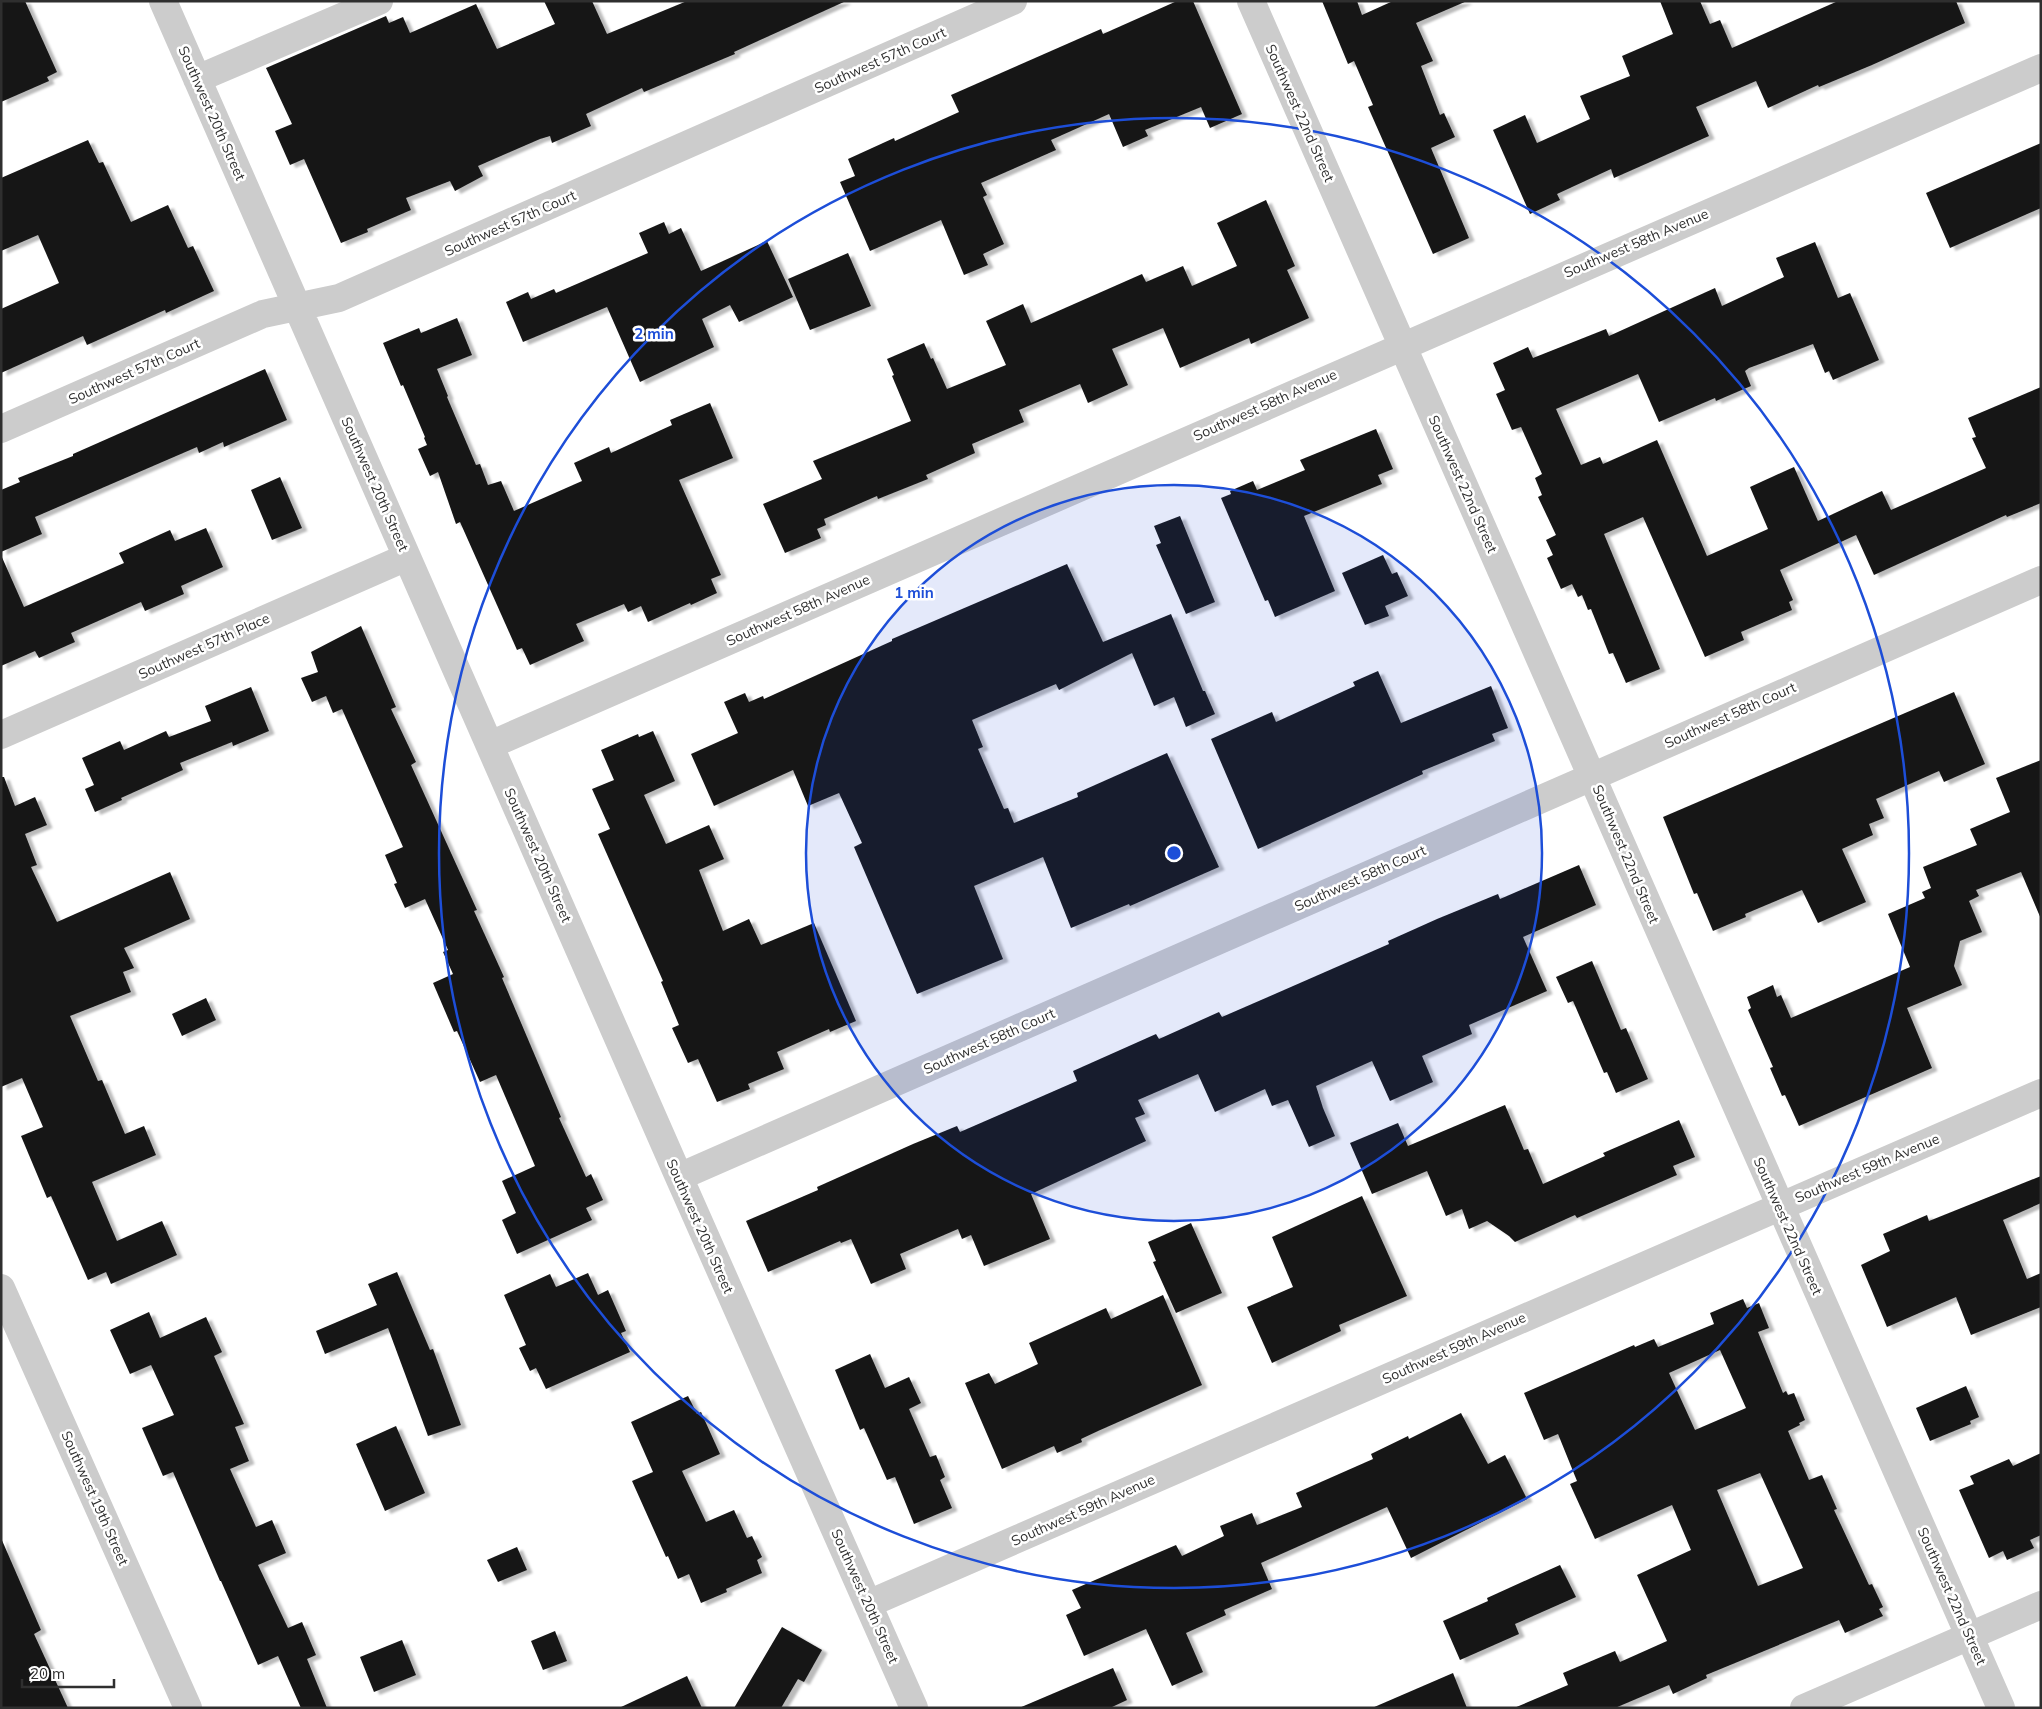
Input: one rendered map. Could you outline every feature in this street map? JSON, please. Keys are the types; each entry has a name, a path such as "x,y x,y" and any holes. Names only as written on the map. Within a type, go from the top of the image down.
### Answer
{"street":[{"name":"Southwest 20th Street","path":"163,1 914,1708"},
{"path":"197,79 379,1"},
{"name":"Southwest 57th Court","path":"1,429 262,314 340,298 1013,1"},
{"name":"Southwest 22nd Street","path":"1251,1 2001,1708"},
{"name":"Southwest 58th Avenue","path":"490,745 1402,345 2041,68"},
{"name":"Southwest 57th Place","path":"1,734 408,557"},
{"name":"Southwest 58th Court","path":"679,1177 1592,775 2041,580"},
{"name":"Southwest 59th Avenue","path":"868,1604 2041,1093"},
{"name":"Southwest 19th Street","path":"1,1288 188,1708"},
{"path":"1804,1708 2041,1605"}],"building":[{"path":"1,1 25,1 57,72 47,77 49,81 1,102"},
{"path":"544,1 592,1 607,34 687,1 846,1 734,52 735,54 644,92 642,88 586,114 591,126 552,143 550,136 540,139 478,166 483,176 455,191 450,181 406,198 411,210 367,229 368,232 341,243 304,159 290,165 275,131 292,124 266,68 386,16 389,23 403,17 410,33 476,4 497,49 555,24"},
{"path":"1177,1 1193,1 1242,114 1210,128 1201,107 1145,130 1148,136 1123,147 1109,114 1051,140 1056,150 981,183 987,195 983,197 1004,244 983,254 988,265 964,275 941,220 870,251 840,182 855,176 848,159 894,138 895,141 959,112 951,95 1101,29 1103,34"},
{"path":"1322,1 1357,1 1362,15 1393,1 1467,1 1416,23 1433,61 1421,66 1440,115 1444,113 1455,137 1431,148 1469,238 1433,254 1368,107 1373,105 1354,61 1348,64"},
{"path":"1660,1 1700,1 1710,24 1720,20 1732,48 1838,1 1956,1 1965,23 1872,65 1819,87 1818,85 1768,108 1756,81 1696,107 1709,136 1614,178 1611,169 1557,194 1560,200 1530,214 1493,130 1525,115 1537,143 1590,119 1580,96 1630,76 1622,56 1673,34"},
{"path":"88,140 99,163 103,162 131,222 168,205 188,248 193,246 214,291 166,313 165,310 87,345 83,336 1,373 1,309 59,283 38,235 1,251 1,178"},
{"path":"2041,143 2041,208 1950,248 1926,193"},
{"path":"1266,200 1295,266 1287,270 1309,318 1251,344 1249,338 1180,368 1163,328 1112,349 1128,385 1088,403 1080,384 1019,410 1024,422 972,444 975,453 926,475 928,479 878,499 877,496 824,519 826,525 817,529 821,538 785,553 763,504 822,479 813,461 911,421 887,359 924,343 947,389 1006,365 986,321 1023,304 1031,323 1142,274 1146,282 1183,266 1192,286 1237,266 1217,223"},
{"path":"664,222 669,234 681,228 701,271 767,241 793,297 739,322 730,305 702,319 714,347 640,382 607,307 523,342 506,302 528,292 531,299 554,289 556,293 648,253 639,233"},
{"path":"1815,242 1838,298 1850,293 1879,360 1833,380 1829,371 1825,373 1813,344 1749,368 1745,371 1751,386 1716,401 1715,398 1659,422 1638,374 1556,409 1581,465 1600,457 1603,464 1657,440 1707,556 1768,529 1750,487 1794,467 1818,521 1882,491 1891,510 1986,468 1972,438 1976,437 1968,418 2041,387 2041,503 2007,517 2006,515 1874,575 1856,535 1780,570 1793,600 1789,602 1792,610 1741,632 1744,640 1705,657 1643,517 1604,534 1660,669 1626,683 1613,653 1609,654 1591,609 1588,610 1582,595 1578,597 1572,584 1561,589 1547,558 1553,555 1546,540 1556,535 1538,497 1542,495 1535,478 1542,474 1521,427 1512,430 1496,394 1505,390 1493,363 1528,347 1533,358 1606,329 1609,336 1715,288 1722,306 1784,277 1776,258"},
{"path":"848,253 871,306 810,330 788,279"},
{"path":"457,318 472,355 437,369 476,465 480,464 488,485 501,481 514,511 582,481 574,463 609,447 611,453 672,425 670,420 710,403 733,458 679,480 721,575 711,579 717,593 648,622 641,606 628,612 624,604 576,624 584,641 530,665 522,648 517,650 460,522 456,524 438,472 430,476 418,449 427,445 425,437 383,343 419,328 421,333"},
{"path":"265,369 287,420 224,447 223,442 199,453 197,447 35,517 42,534 1,552 1,490 20,482 18,478 73,456 73,454"},
{"path":"1376,429 1393,469 1378,475 1382,484 1304,516 1335,591 1275,617 1268,600 1265,601 1221,498 1231,494 1230,491 1253,481 1257,490 1305,470 1300,460"},
{"path":"280,477 302,528 272,540 251,490"},
{"path":"1180,516 1215,602 1186,614 1156,545 1161,543 1154,526"},
{"path":"206,528 223,567 181,586 184,594 145,611 141,602 71,633 75,642 39,658 35,651 1,666 1,555 24,607 124,563 119,553 170,530 175,541"},
{"path":"1383,555 1392,574 1397,572 1408,596 1385,606 1389,616 1365,625 1342,573"},
{"path":"1067,564 1103,642 1171,614 1203,691 1205,691 1215,714 1186,727 1174,697 1154,706 1132,653 1059,690 1056,684 972,720 983,747 978,749 1004,809 1008,808 1014,823 1078,797 1077,793 1167,753 1219,867 1130,906 1129,904 1071,928 1043,857 974,886 1003,959 917,994 854,847 862,843 839,793 808,806 793,770 714,806 691,754 738,733 724,702 745,693 749,702 763,696 764,699 892,641 892,639"},
{"path":"361,626 396,707 391,709 416,762 411,765 477,910 474,911 504,977 502,978 561,1117 559,1118 586,1177 591,1174 603,1200 586,1208 592,1220 517,1254 502,1220 516,1213 502,1181 535,1166 496,1075 480,1082 457,1031 454,1032 433,983 453,974 443,952 448,950 425,899 405,908 394,884 397,883 385,855 403,847 342,709 333,713 326,696 312,702 301,678 318,672 311,652"},
{"path":"1378,671 1401,723 1491,686 1508,728 1492,734 1495,741 1422,771 1423,774 1258,849 1211,739 1272,712 1276,722 1355,686 1353,682"},
{"path":"251,687 269,731 233,746 232,742 180,763 183,770 95,812 85,789 94,785 82,758 120,741 124,750 166,731 169,737 211,721 205,706"},
{"path":"1954,692 1985,764 1944,782 1939,771 1876,799 1884,818 1869,824 1873,835 1842,849 1866,902 1818,923 1802,890 1745,914 1746,917 1713,931 1697,893 1694,894 1663,817"},
{"path":"653,731 675,781 644,795 666,844 709,825 724,859 699,870 723,931 749,919 761,945 814,923 856,1021 830,1032 829,1029 777,1052 784,1069 748,1084 750,1089 717,1102 698,1059 688,1063 672,1028 679,1025 661,982 663,981 598,834 610,829 592,789 614,780 601,750 638,734 639,737"},
{"path":"2041,760 2041,919 2021,872 1976,890 1979,896 1969,901 1982,932 1960,941 1954,966 1962,985 1907,1008 1932,1068 1799,1126 1785,1095 1782,1096 1770,1068 1773,1067 1748,1010 1751,1008 1747,997 1773,985 1777,997 1781,995 1791,1018 1910,967 1888,914 1925,898 1922,892 1931,888 1923,867 1977,845 1970,829 2010,812 1996,778"},
{"path":"1,777 4,777 15,806 35,797 47,825 25,834 37,865 31,867 57,922 170,872 190,919 124,948 134,968 123,972 131,992 70,1016 98,1081 102,1080 125,1134 144,1126 156,1155 92,1182 117,1241 162,1221 177,1255 111,1284 106,1272 88,1280 51,1196 47,1198 21,1136 43,1127 22,1078 1,1087"},
{"path":"1579,865 1596,905 1523,937 1547,991 1469,1025 1472,1034 1422,1056 1433,1082 1390,1101 1372,1061 1316,1086 1335,1136 1309,1147 1288,1100 1272,1106 1265,1089 1215,1112 1198,1074 1138,1100 1145,1114 1135,1118 1146,1141 1031,1194 1050,1239 984,1266 971,1235 962,1239 958,1229 900,1254 906,1269 871,1284 851,1239 841,1243 840,1241 768,1272 746,1221 818,1190 817,1187 913,1144 957,1126 960,1132 1077,1081 1073,1071 1156,1034 1159,1039 1219,1012 1222,1017 1389,944 1388,941 1437,919 1498,894 1500,899"},
{"path":"1592,961 1621,1030 1626,1028 1648,1079 1616,1093 1607,1072 1604,1073 1573,1001 1568,1003 1556,977"},
{"path":"206,998 216,1020 182,1036 172,1014"},
{"path":"1505,1105 1524,1150 1528,1149 1543,1184 1605,1156 1603,1153 1679,1120 1695,1157 1673,1166 1677,1175 1577,1218 1575,1215 1515,1242 1487,1221 1469,1229 1462,1209 1446,1216 1427,1171 1372,1194 1350,1143 1398,1123 1408,1146"},
{"path":"2041,1176 2041,1203 2003,1220 2027,1279 2041,1273 2041,1307 1971,1335 1956,1297 1887,1327 1861,1265 1890,1251 1883,1234 1927,1215 1929,1221"},
{"path":"1362,1196 1407,1296 1339,1325 1341,1331 1272,1363 1247,1307 1293,1287 1272,1237"},
{"path":"1191,1223 1222,1293 1176,1313 1153,1262 1156,1261 1148,1242"},
{"path":"397,1272 430,1350 433,1349 461,1425 428,1436 388,1328 325,1354 316,1331 377,1305 368,1284"},
{"path":"588,1273 598,1295 608,1290 626,1331 621,1333 630,1352 546,1389 536,1368 530,1371 519,1348 526,1345 504,1295 550,1274 556,1287"},
{"path":"1163,1295 1202,1385 1098,1431 1081,1439 1082,1442 1057,1453 1054,1446 1002,1469 965,1383 989,1373 995,1384 1038,1364 1029,1343 1106,1308 1111,1319"},
{"path":"1743,1299 1747,1308 1759,1303 1769,1328 1758,1332 1783,1393 1786,1391 1788,1395 1794,1393 1805,1420 1788,1431 1809,1480 1822,1475 1837,1509 1834,1510 1869,1585 1872,1584 1883,1607 1879,1609 1883,1616 1845,1633 1839,1620 1706,1675 1707,1678 1673,1694 1669,1685 1615,1708 1514,1708 1568,1685 1563,1673 1615,1651 1620,1662 1667,1641 1637,1575 1691,1550 1672,1505 1595,1539 1570,1484 1577,1481 1558,1434 1544,1440 1524,1393 1634,1345 1635,1347 1654,1339 1658,1347 1714,1324 1710,1313","holes":["1720,1350 1746,1408 1695,1430 1669,1373","1760,1473 1803,1568 1758,1586 1717,1490"]},
{"path":"149,1312 160,1338 206,1317 222,1352 214,1356 244,1424 235,1427 249,1461 230,1469 256,1527 272,1520 286,1553 258,1565 288,1628 302,1622 316,1655 307,1659 327,1708 301,1708 278,1656 258,1665 173,1472 163,1476 142,1428 174,1415 151,1365 130,1374 110,1330"},
{"path":"870,1354 885,1388 909,1377 921,1403 909,1409 930,1457 936,1455 945,1477 940,1480 952,1508 914,1524 895,1477 887,1480 864,1428 860,1430 835,1370"},
{"path":"1966,1386 1979,1417 1970,1421 1971,1424 1930,1441 1916,1408"},
{"path":"688,1396 697,1414 701,1412 720,1454 682,1471 706,1522 734,1510 747,1538 752,1536 762,1557 757,1560 762,1573 726,1589 727,1592 701,1603 689,1574 678,1579 668,1556 666,1557 632,1481 653,1472 631,1422"},
{"path":"1461,1413 1488,1464 1505,1455 1527,1499 1411,1558 1387,1507 1261,1563 1272,1589 1224,1610 1226,1615 1186,1633 1203,1672 1172,1686 1146,1629 1084,1656 1066,1615 1081,1608 1072,1590 1176,1545 1182,1556 1224,1536 1220,1526 1252,1513 1257,1525 1302,1507 1296,1493 1373,1459 1371,1454 1408,1436 1409,1439"},
{"path":"396,1426 425,1493 385,1511 356,1444"},
{"path":"2041,1453 2041,1535 2030,1540 2034,1548 2007,1560 2003,1551 1989,1558 1959,1490 1974,1484 1970,1476 2009,1459 2013,1466"},
{"path":"1,1538 41,1630 34,1634 68,1708 1,1708"},
{"path":"517,1547 527,1570 498,1582 487,1560"},
{"path":"1560,1565 1576,1597 1515,1624 1519,1634 1460,1660 1443,1621 1488,1601 1487,1598"},
{"path":"782,1627 822,1650 804,1682 798,1679 781,1708 734,1708"},
{"path":"555,1631 567,1661 543,1670 531,1641"},
{"path":"402,1640 416,1675 374,1692 360,1657"},
{"path":"1113,1668 1127,1700 1110,1708 1019,1708"},
{"path":"1453,1673 1467,1708 1372,1708"},
{"path":"687,1676 702,1708 619,1708"}]}
